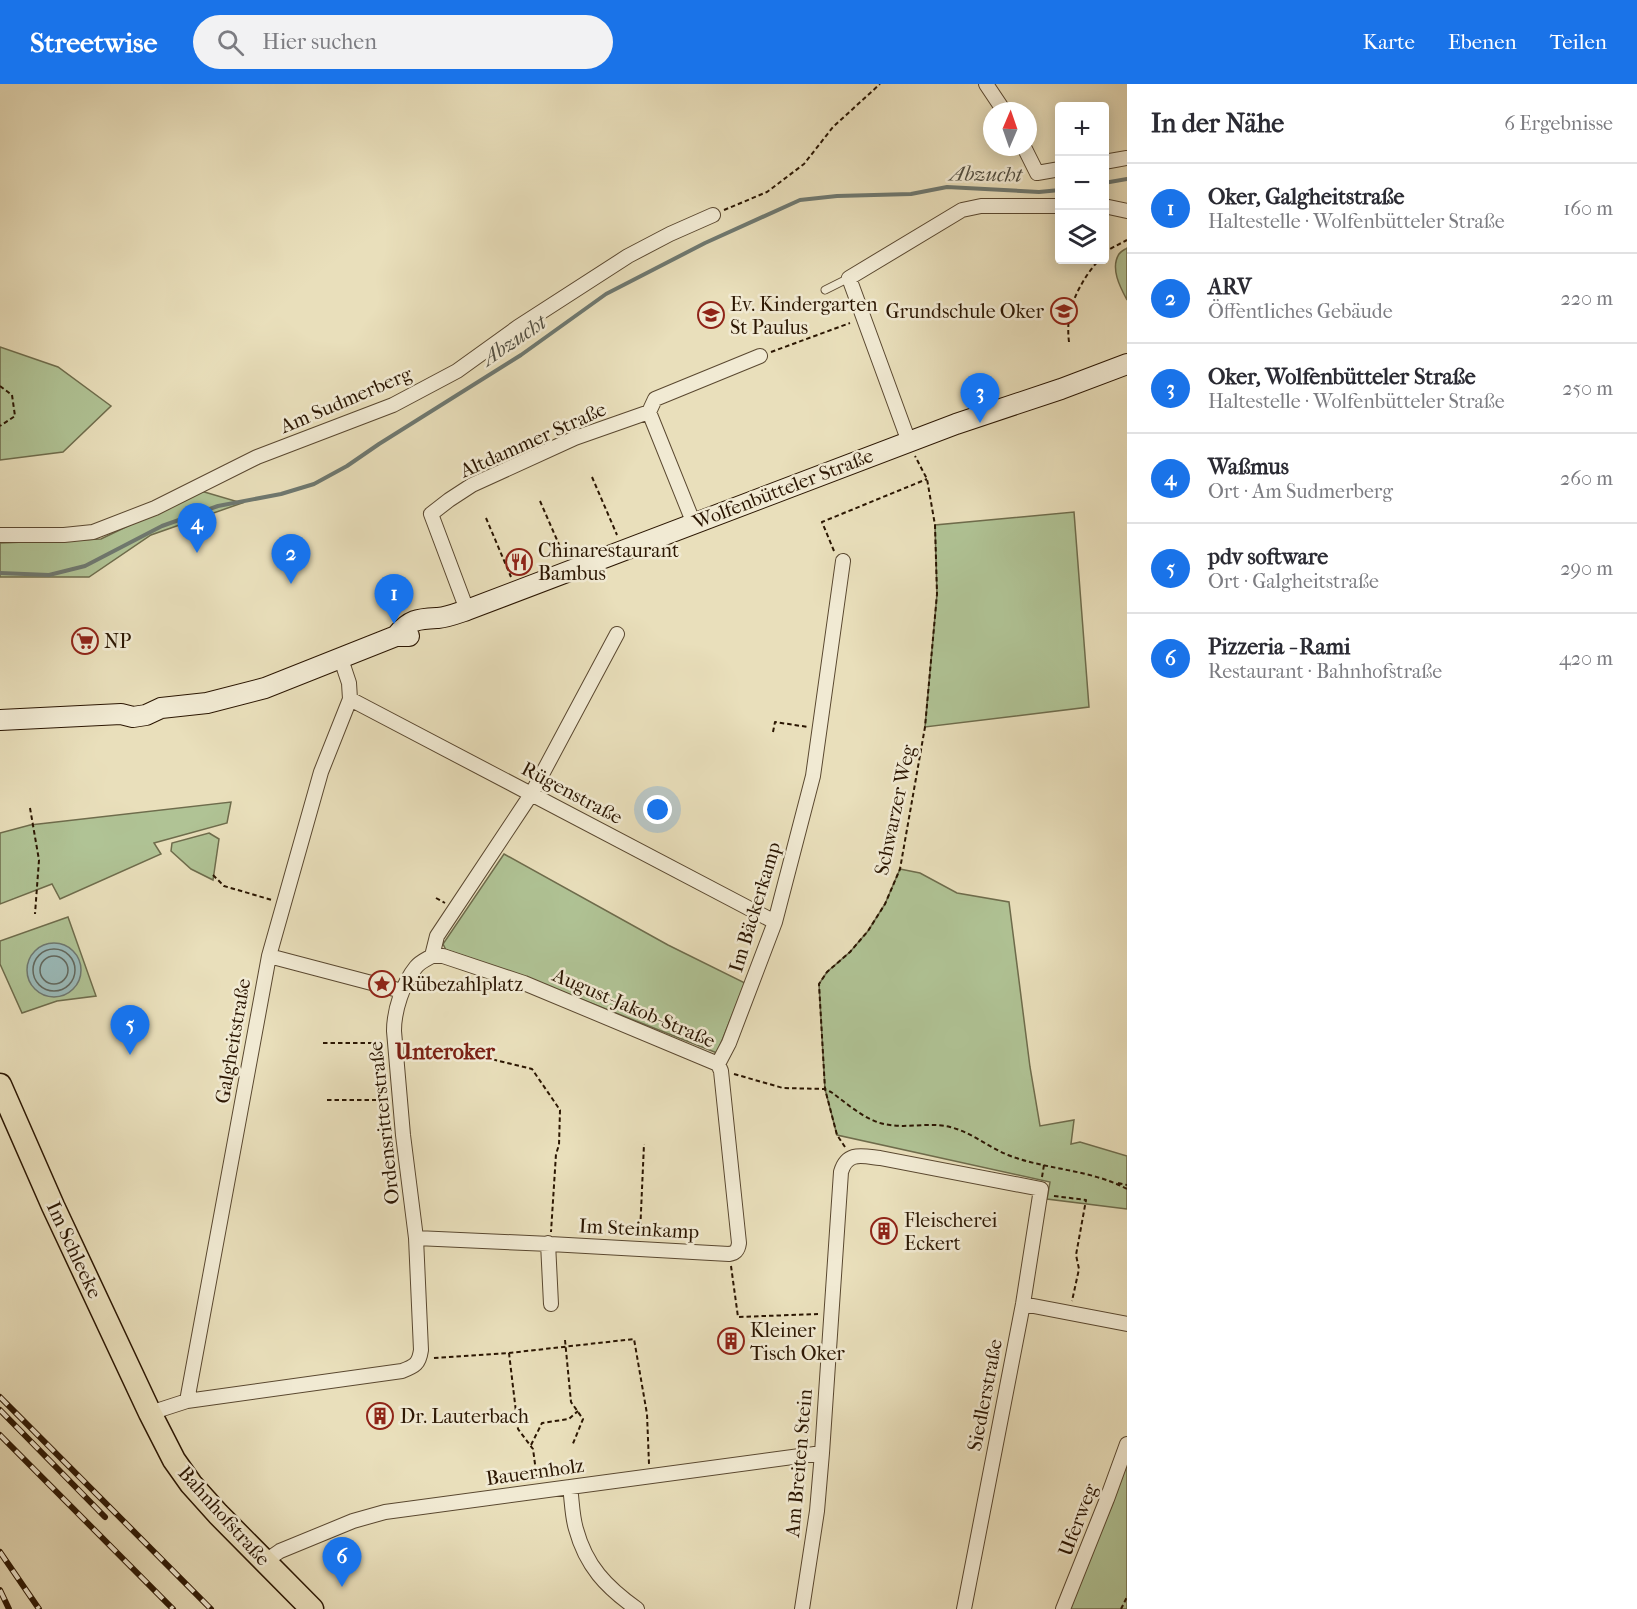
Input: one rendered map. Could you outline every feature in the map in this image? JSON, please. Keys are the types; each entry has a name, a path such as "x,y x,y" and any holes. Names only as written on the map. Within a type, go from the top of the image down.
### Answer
{"main road":[{"name":"Wolfenbütteler Straße","path":"0,720 121,714 133,717 146,715 161,708 207,703 265,688 396,636 408,637 429,628 440,618 909,441 1124,368"},
{"name":"Im Schleeke","path":"0,1084 53,1206 150,1413"},
{"name":"Bahnhofstraße","path":"150,1413 174,1460 191,1484 312,1609"}],"street":[{"path":"986,84 998,102"},
{"path":"1028,156 1037,173 1055,170"},
{"path":"1109,161 1127,158"},
{"path":"909,441 849,278 962,210 981,206 1055,206"},
{"path":"1109,207 1127,211"},
{"name":"Am Sudmerberg","path":"0,535 64,535 93,532 155,508 257,457 393,405 457,371 518,327 628,256 713,215"},
{"name":"Altdammer Straße","path":"466,610 431,514 472,485 575,438 649,412 655,399 760,356"},
{"path":"649,412 694,524"},
{"name":"Im Bäckerkamp","path":"719,1067 775,922 813,776 843,561"},
{"name":"Ordensritterstraße","path":"419,1360 422,1350 416,1238 400,1100 394,1024 402,991 417,965 432,956 437,936 532,793 617,634"},
{"path":"341,659 349,683 350,699"},
{"name":"Rügenstraße","path":"350,699 775,922"},
{"name":"Galgheitstraße","path":"187,1401 269,956 321,772 350,699"},
{"path":"269,956 402,991"},
{"name":"August-Jakob-Straße","path":"432,956 443,956 524,983 719,1067"},
{"path":"719,1067 739,1244 738,1249 729,1254"},
{"path":"851,1157 858,1155 879,1158 1040,1192"},
{"name":"Am Breiten Stein","path":"802,1609 817,1511 841,1172 846,1161 851,1157"},
{"name":"Siedlerstraße","path":"964,1609 1023,1304 1040,1192"},
{"name":"Im Steinkamp","path":"416,1238 729,1254"},
{"path":"549,1244 551,1304"},
{"path":"1023,1304 1127,1324"},
{"path":"150,1413 187,1401 402,1371 413,1367 419,1360"},
{"name":"Uferweg","path":"1063,1609 1127,1444"},
{"name":"Bauernholz","path":"264,1562 280,1551 353,1521 385,1512 822,1453"},
{"path":"570,1487 575,1527 585,1556 601,1579 637,1609"}],"lane":[{"path":"825,290 849,278"}],"path":[{"path":"713,215 766,192 804,164 833,127 880,84"},
{"path":"1109,249 1127,240"},
{"path":"1069,342 1069,317 1073,302 1095,264"},
{"path":"760,356 864,318"},
{"path":"0,386 12,395 15,416 0,426"},
{"name":"Schwarzer Weg","path":"851,1157 837,1136 825,1089 819,984 827,972 850,952 868,931 885,904 900,869 925,728 937,594 935,525 927,479 909,441"},
{"path":"592,477 617,536"},
{"path":"843,561 835,553 822,522 927,479"},
{"path":"540,501 564,557"},
{"path":"486,518 511,577"},
{"path":"773,732 775,722 820,729"},
{"path":"30,808 39,860 35,914"},
{"path":"213,875 224,886 284,903"},
{"path":"323,1043 395,1042"},
{"path":"479,1054 532,1069 560,1110 559,1145 556,1154 549,1244"},
{"path":"719,1067 783,1088 825,1089 873,1121 882,1124 929,1125 961,1130 1006,1155 1109,1180 1127,1187"},
{"path":"327,1100 400,1100"},
{"path":"639,1249 644,1144"},
{"path":"1040,1192 1086,1200 1076,1255 1079,1269 1069,1312"},
{"path":"729,1254 738,1317 830,1314"},
{"path":"419,1360 634,1339 647,1414 651,1476"},
{"path":"565,1340 571,1402 583,1419 572,1446"},
{"path":"508,1353 518,1429 533,1449 538,1491"},
{"path":"530,1445 542,1423 569,1419 578,1411"},
{"path":"1121,1609 1127,1597"}],"green space":[{"path":"1127,248 1127,300 1117,277 1115,265 1119,254"},
{"path":"0,347 58,367 111,406 63,452 0,460"},
{"path":"201,491 242,503 151,535 89,577 0,577 0,543 101,539"},
{"path":"1074,512 1089,707 925,727 937,594 935,525"},
{"path":"231,802 227,823 154,843 161,854 60,899 52,884 0,904 0,833 30,825"},
{"path":"209,833 219,839 213,880 191,869 171,851 172,843"},
{"path":"504,854 668,945 745,983 717,1053 525,977 446,950 443,944"},
{"path":"900,869 920,873 957,893 1009,902 1030,1067 1040,1126 1074,1120 1071,1144 1080,1142 1127,1156 1127,1209 1047,1199 1050,1182 837,1135 825,1089 819,984 827,972 850,952 868,931 885,904"},
{"path":"68,917 96,996 57,1001 22,1013 0,964 0,941"},
{"path":"1127,1454 1127,1609 1067,1609"}],"water":[{"path":"49,943 59,943 69,947 77,955 81,970 77,985 69,993 59,997 49,997 39,993 31,985 27,975 27,965 31,955 39,947"}],"waterway":[{"name":"Abzucht","path":"1109,182 1127,179"},
{"name":"Abzucht","path":"0,573 49,575 85,566 162,526 218,506 281,494 314,484 347,466 521,355 606,294 705,243 800,200 837,196 911,194 947,187 1039,192 1055,190"}],"railway":[{"path":"0,1397 211,1609"},
{"path":"0,1410 105,1517"},
{"path":"0,1435 173,1609"},
{"path":"0,1552 39,1609"},
{"path":"0,1590 9,1609"}],"place":[{"name":"Grundschule Oker","path":"1064,311"},
{"name":"Ev. Kindergarten St Paulus","path":"711,315"},
{"name":"Oker, Wolfenbütteler Straße","path":"980,423"},
{"name":"Waßmus","path":"197,553"},
{"name":"Chinarestaurant Bambus","path":"519,562"},
{"name":"ARV","path":"291,584"},
{"name":"Oker, Galgheitstraße","path":"394,624"},
{"name":"NP","path":"85,641"},
{"name":"Rübezahlplatz","path":"382,984"},
{"name":"pdv software","path":"130,1055"},
{"name":"Fleischerei Eckert","path":"884,1231"},
{"name":"Kleiner Tisch Oker","path":"731,1341"},
{"name":"Dr. Lauterbach","path":"380,1416"},
{"name":"Pizzeria - Rami","path":"342,1587"}],"district":[{"name":"Unteroker","path":"445,1052"}]}
